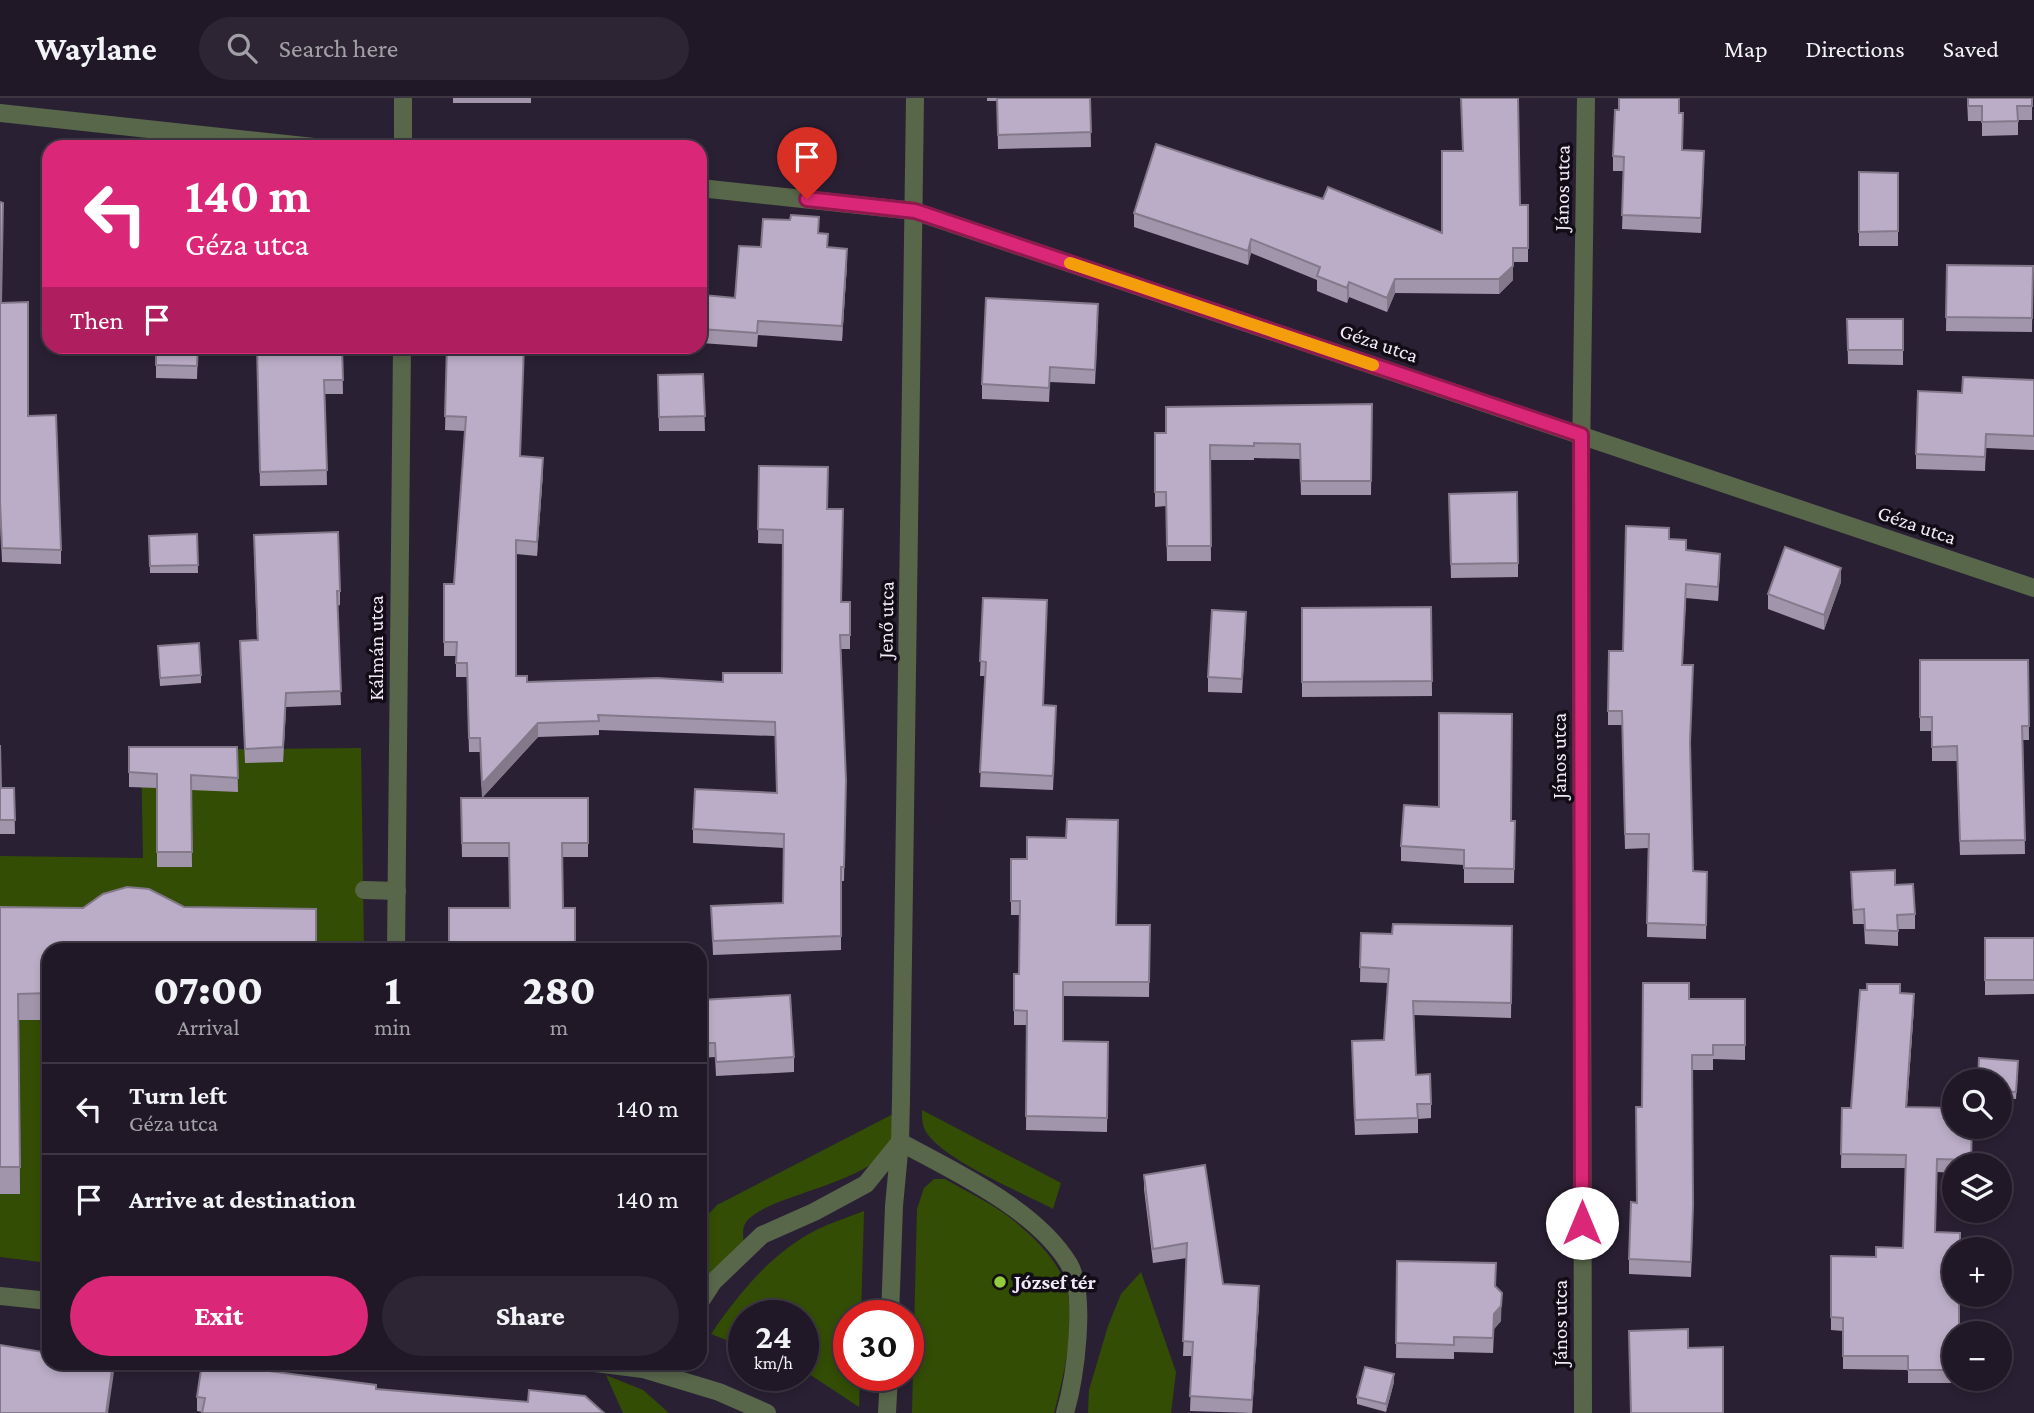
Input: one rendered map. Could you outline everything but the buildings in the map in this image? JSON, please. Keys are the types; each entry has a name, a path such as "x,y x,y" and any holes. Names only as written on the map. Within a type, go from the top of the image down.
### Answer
{"street":[{"path":"403,98 403,140"},
{"name":"Jenő utca","path":"900,1142 915,98"},
{"name":"János utca","path":"1583,1413 1581,435 1586,98"},
{"path":"0,113 249,140"},
{"name":"Géza utca","path":"707,189 915,211 2034,588"},
{"name":"Kálmán utca","path":"396,943 402,354"},
{"path":"365,890 397,891"},
{"path":"707,1291 713,1282 762,1235 814,1212 866,1184 900,1142"},
{"path":"891,1300 894,1206 900,1142"},
{"path":"900,1142 1021,1212 1070,1266 1079,1304 1077,1341 1065,1413"},
{"path":"0,1296 42,1300"},
{"path":"657,1370 719,1392 766,1413"},
{"path":"887,1413 888,1391"}],"green space":[{"path":"361,748 364,943 42,943 42,1262 0,1257 0,856 143,858 141,750"},
{"path":"922,1110 1061,1183 1053,1209 969,1166 939,1146 925,1130"},
{"path":"897,1112 895,1141 880,1159 860,1171 789,1198 752,1216 744,1226 744,1248 707,1285 707,1216 717,1205"},
{"path":"934,1179 945,1179 989,1203 1029,1234 1057,1267 1066,1286 1070,1316 1065,1367 1054,1413 912,1413 913,1391 924,1391 924,1300 915,1300 917,1209 924,1188"},
{"path":"864,1211 861,1300 833,1300 833,1390 819,1381 819,1300 735,1300 772,1261 801,1238"},
{"path":"1141,1272 1176,1372 1171,1413 1088,1413 1089,1390 1108,1326 1121,1294"},
{"path":"728,1310 728,1341 711,1334"},
{"path":"606,1375 643,1390 669,1413 623,1413"},
{"path":"835,1391 860,1391 859,1407"}],"slow traffic":[{"path":"1070,263 1373,365"}],"place":[{"name":"József tér","path":"1000,1282"}],"route":[{"path":"807,199 915,211 1581,435 1582,1223"}]}
